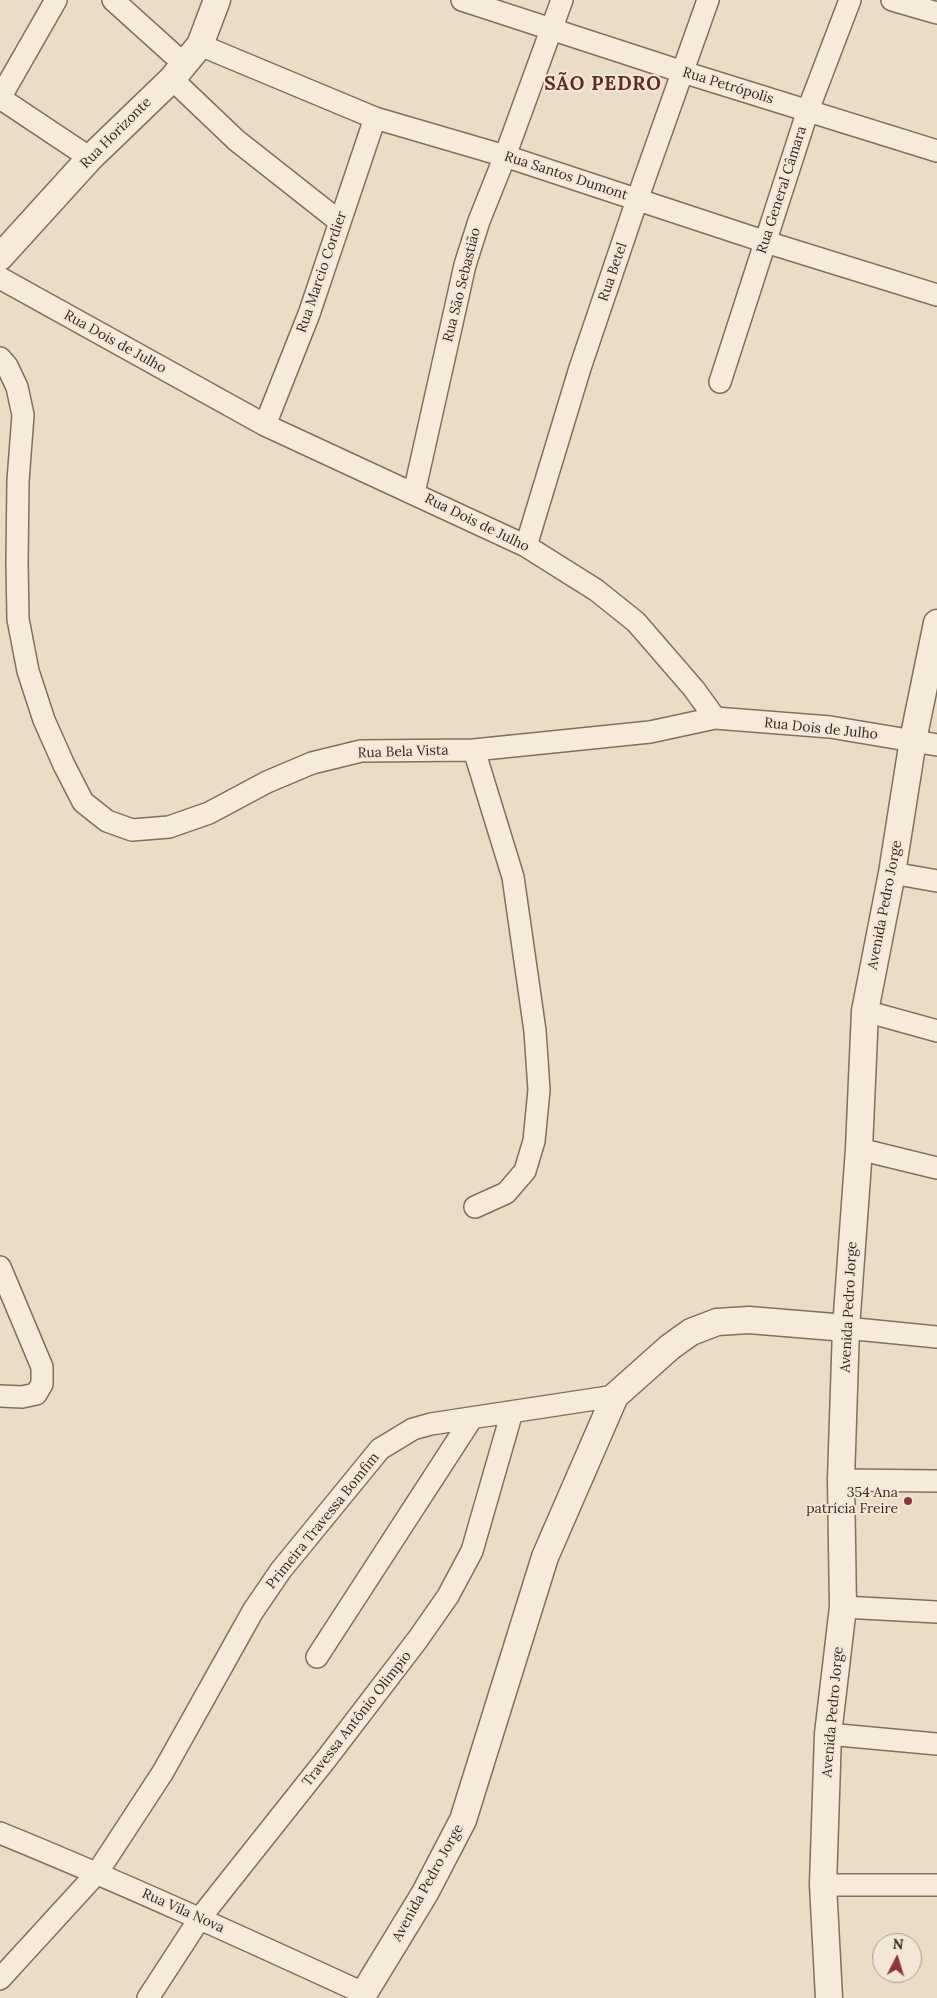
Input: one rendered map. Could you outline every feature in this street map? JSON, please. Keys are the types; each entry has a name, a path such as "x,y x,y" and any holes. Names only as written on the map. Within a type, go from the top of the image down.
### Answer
{"street":[{"path":"56,0 0,98 90,158"},
{"name":"Rua Santos Dumont","path":"114,0 185,63 505,156 766,242 937,295"},
{"name":"Rua Horizonte","path":"0,257 90,158 185,63 217,0"},
{"name":"Rua Petrópolis","path":"462,0 682,72 937,151"},
{"name":"Rua São Sebastião","path":"414,493 465,265 478,221 505,156 562,0"},
{"name":"Rua Betel","path":"526,546 580,368 708,0"},
{"name":"Rua General Câmara","path":"720,382 808,110 850,0"},
{"path":"892,0 937,14"},
{"path":"185,63 236,140 340,222"},
{"name":"Rua Marcio Cordier","path":"265,425 309,314 375,118"},
{"name":"Rua Dois de Julho","path":"0,278 265,425 526,546 596,590 636,622 694,689 715,718 830,727 925,743"},
{"name":"Rua Bela Vista","path":"0,358 7,366 17,387 23,415 18,481 18,619 28,671 44,720 83,802 107,821 132,830 169,827 209,813 267,782 312,763 361,752 474,750 650,732 715,718"},
{"name":"Avenida Pedro Jorge","path":"829,1998 823,1885 828,1734 843,1607 841,1480 846,1328 859,1148 865,1011 892,873 925,743 937,623"},
{"path":"474,750 513,877 535,1031 539,1090 534,1141 525,1170 506,1193 475,1207"},
{"path":"892,873 937,882"},
{"path":"865,1011 937,1031"},
{"path":"859,1148 937,1168"},
{"path":"0,1267 42,1367 42,1384 36,1394 22,1397 0,1396"},
{"path":"615,1396 670,1347 691,1332 717,1322 749,1320 937,1337"},
{"name":"Avenida Pedro Jorge","path":"362,1996 425,1893 463,1820 545,1557 615,1396"},
{"name":"Primeira Travessa Bomfim","path":"0,1980 97,1872 163,1772 253,1611 281,1570 380,1449 413,1429 431,1424 615,1396"},
{"name":"Travessa Antônio Olimpio","path":"148,1998 200,1918 328,1758 448,1596 472,1551 512,1412"},
{"path":"317,1657 472,1418"},
{"path":"841,1480 937,1481"},
{"path":"843,1607 937,1612"},
{"path":"828,1734 937,1744"},
{"name":"Rua Vila Nova","path":"0,1834 97,1872 200,1918 362,1996"},
{"path":"823,1885 937,1885"}],"place":[{"name":"354 Ana patrícia Freire","path":"908,1501"}],"district":[{"name":"SÃO PEDRO","path":"603,85"}]}
